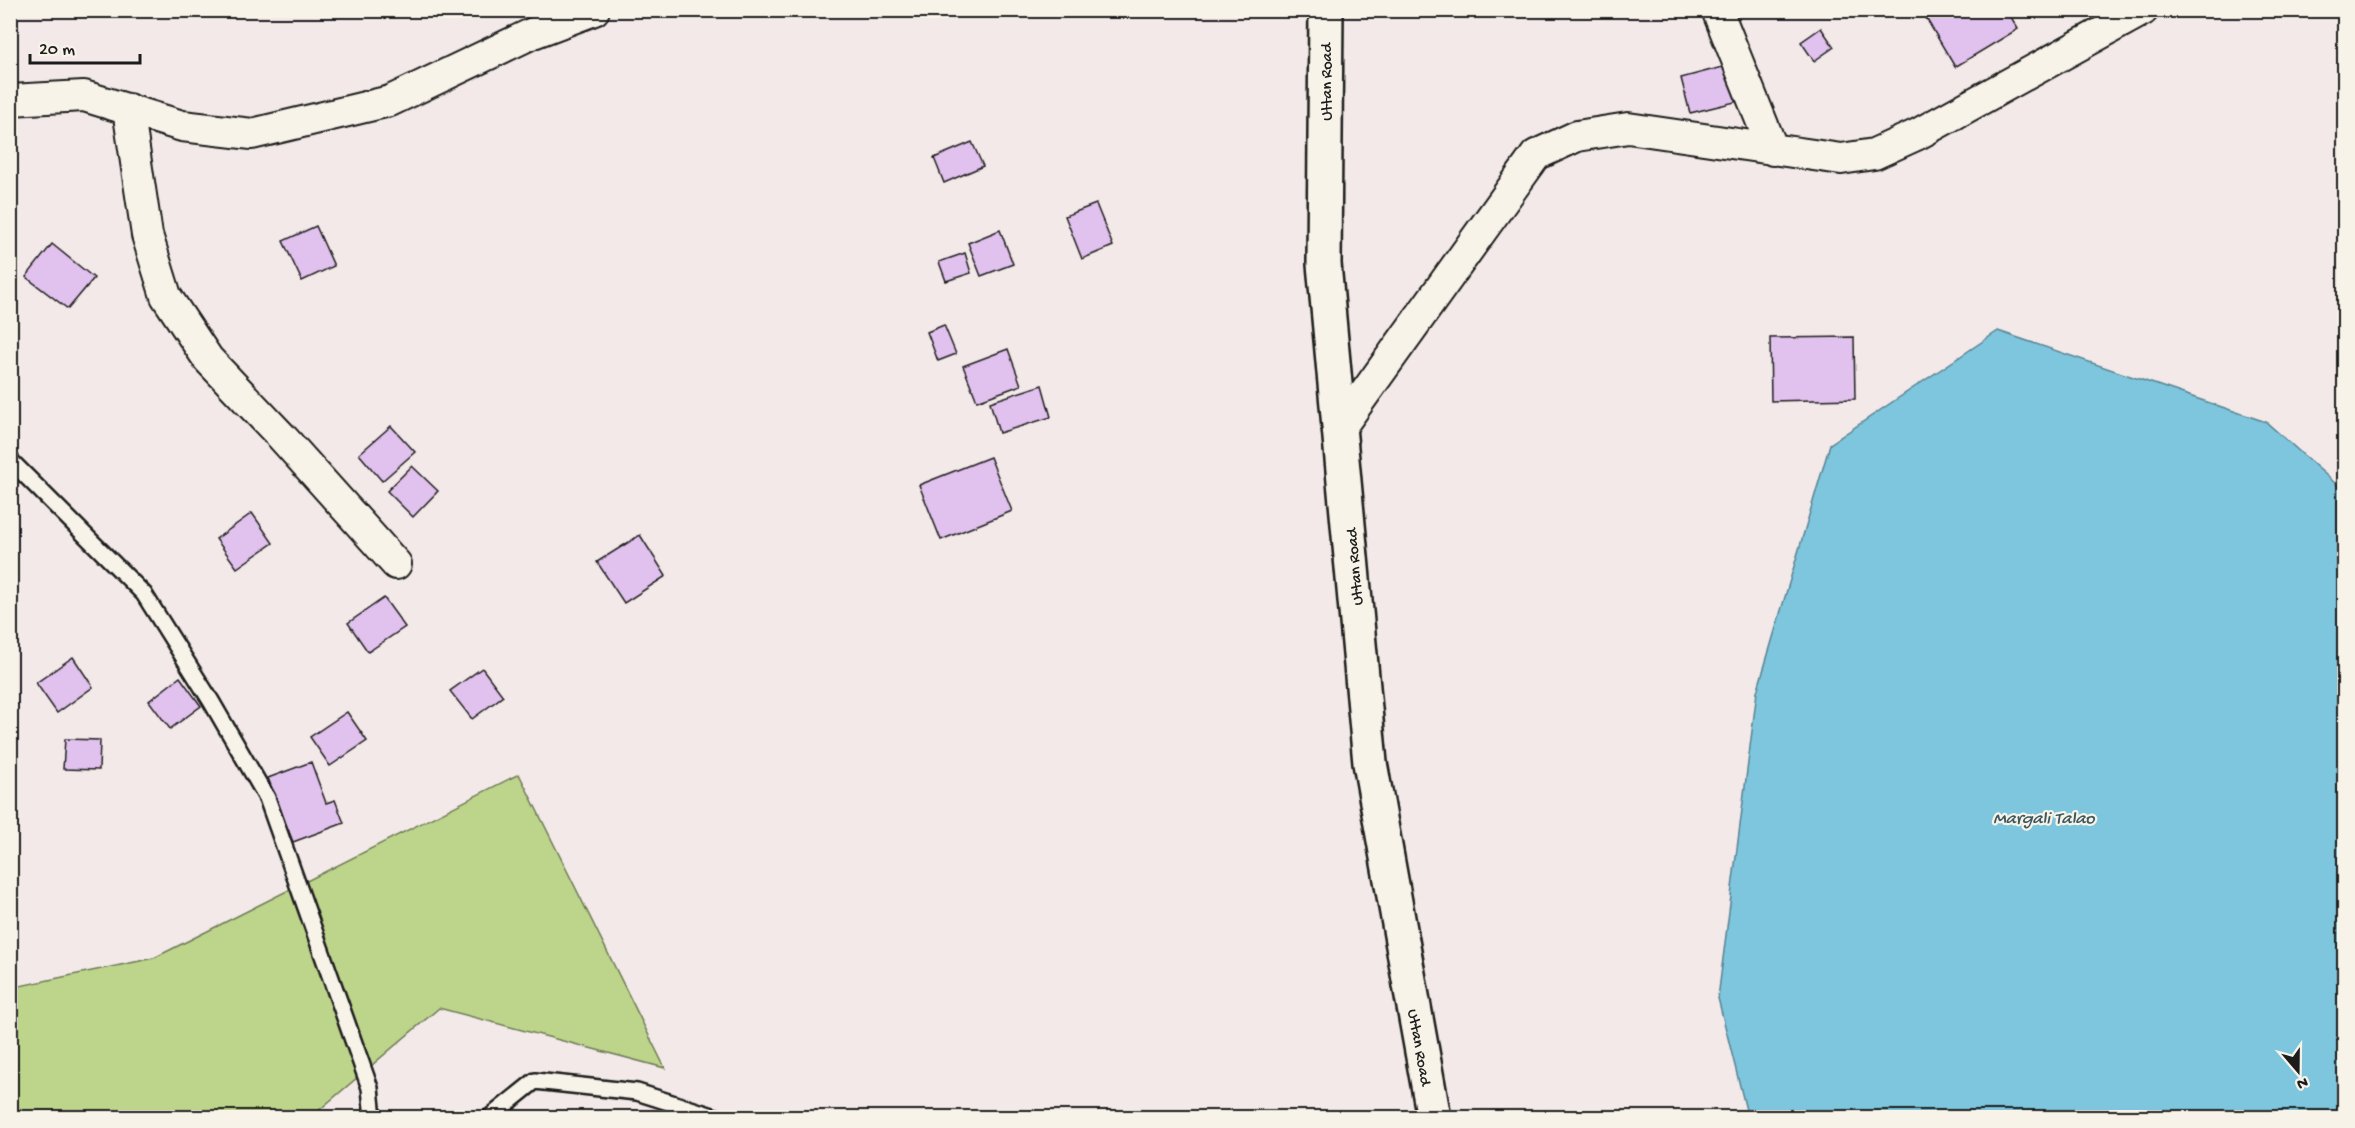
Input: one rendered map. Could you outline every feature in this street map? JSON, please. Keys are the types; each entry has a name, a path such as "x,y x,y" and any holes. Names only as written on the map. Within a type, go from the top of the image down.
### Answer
{"main road":[{"name":"Uttan Road","path":"1326,10 1324,264 1370,763 1434,1118"}],"street":[{"path":"10,100 84,96 182,126 252,134 390,101 533,33 594,10"},
{"path":"1717,10 1773,150"},
{"path":"1340,428 1536,155 1577,136 1628,128 1841,159 1874,154 1918,134 2143,10"},
{"path":"128,109 147,235 166,296 208,358 396,564"}],"lane":[{"path":"10,460 144,594 211,701 267,798 370,1088 373,1118"},
{"path":"489,1118 535,1081 637,1092 719,1118"}],"green space":[{"path":"519,774 665,1068 439,1008 311,1117 11,1117 10,988 154,958"}],"water":[{"name":"Margali Talao","path":"1998,331 2266,422 2344,491 2344,1117 1750,1118 1747,1114 1718,998 1757,692 1830,444"}],"building":[{"path":"1928,10 2007,10 2018,29 1955,67 1923,13"},
{"path":"1821,28 1834,47 1814,61 1801,42"},
{"path":"1730,65 1739,101 1690,113 1681,78"},
{"path":"972,142 983,166 944,183 934,158"},
{"path":"1096,204 1113,246 1082,259 1065,216"},
{"path":"316,226 334,266 302,281 283,241"},
{"path":"1000,230 1013,264 981,276 968,243"},
{"path":"52,244 94,278 68,309 26,277"},
{"path":"965,253 971,273 946,281 939,262"},
{"path":"944,325 956,354 938,361 927,332"},
{"path":"1854,337 1855,399 1771,401 1770,338"},
{"path":"1008,349 1021,385 977,401 963,366"},
{"path":"1042,385 1051,417 999,433 990,402"},
{"path":"391,426 415,452 382,481 359,454"},
{"path":"990,457 1012,511 941,540 919,485"},
{"path":"412,466 438,491 413,517 387,491"},
{"path":"252,513 273,543 237,568 216,539"},
{"path":"640,535 666,576 624,603 597,562"},
{"path":"384,598 405,627 368,652 348,623"},
{"path":"73,657 93,687 57,713 36,683"},
{"path":"482,668 503,696 472,719 450,691"},
{"path":"180,677 201,706 170,729 149,701"},
{"path":"347,712 367,741 330,766 310,737"},
{"path":"65,739 100,740 99,770 63,769"},
{"path":"311,762 326,803 335,800 344,823 293,842 268,778"}]}
